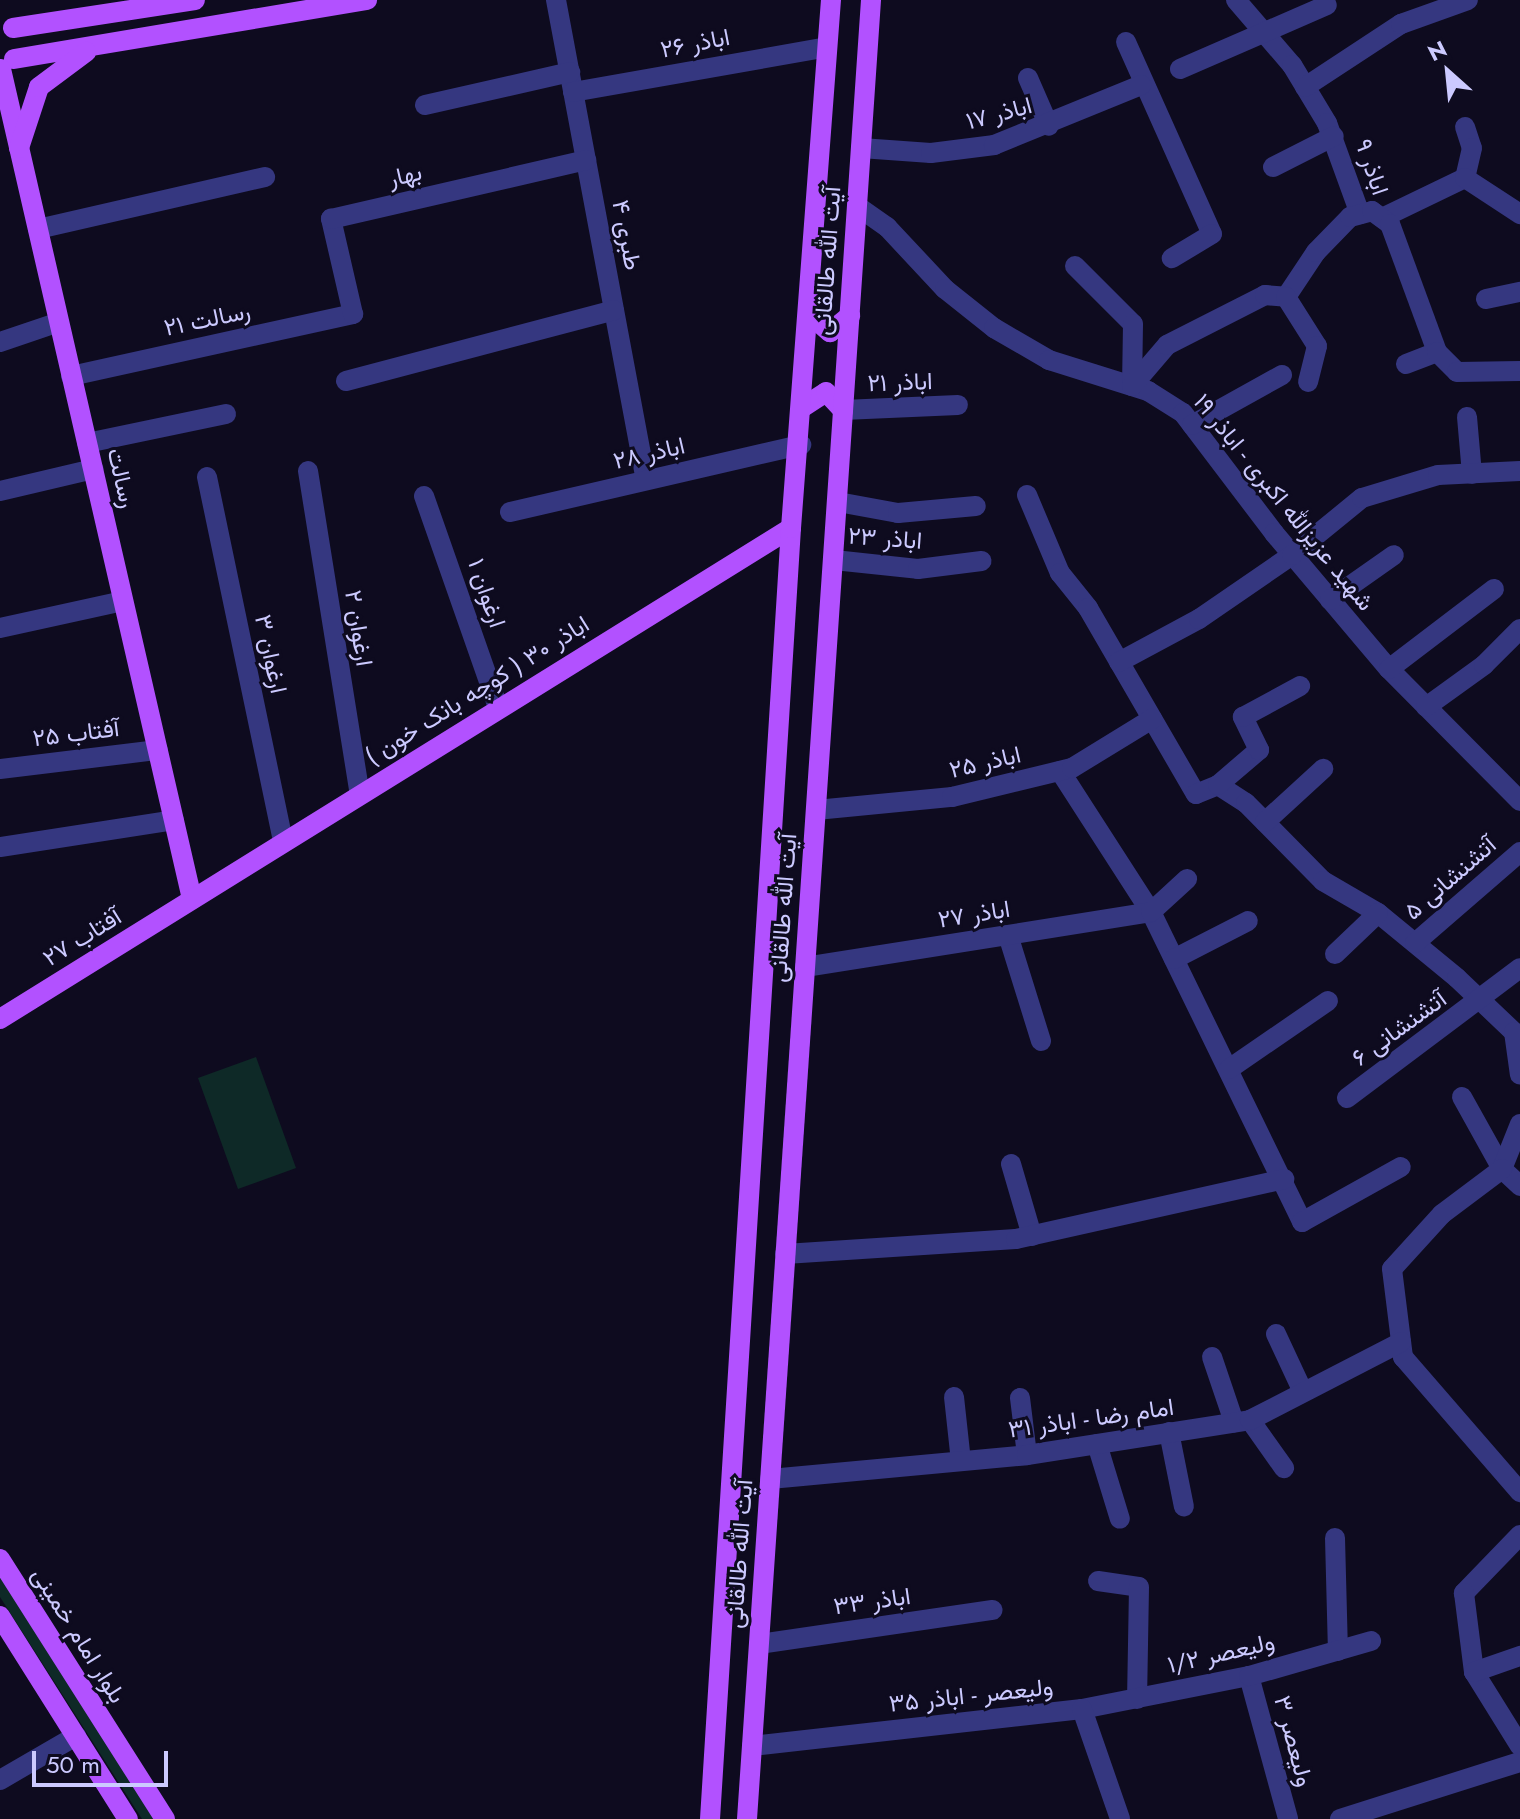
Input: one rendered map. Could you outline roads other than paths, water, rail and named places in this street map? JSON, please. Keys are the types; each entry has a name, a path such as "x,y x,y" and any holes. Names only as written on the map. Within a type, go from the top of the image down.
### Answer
{"main road":[{"path":"7,24 195,0"},
{"path":"5,66 123,41 367,0"},
{"name":"آیت الله طالقانی","path":"710,1819 791,528 801,445 831,0"},
{"name":"آیت الله طالقانی","path":"747,1819 871,0"},
{"name":"رسالت","path":"7,24 19,43 5,66 19,148 192,899"},
{"path":"19,148 39,87 56,70 94,48 123,41"},
{"path":"809,314 830,332 850,316"},
{"path":"803,407 826,392 843,410"},
{"name":"اباذر ۳۰ ( کوچه بانک خون )","path":"192,899 791,528"},
{"name":"آفتاب ۲۷","path":"0,1019 192,899"},
{"name":"بلوار امام خمینی","path":"0,1559 165,1819"},
{"path":"0,1616 128,1819"},
{"path":"18,1645 44,1629"}],"street":[{"name":"طبری ۴","path":"556,0 646,480"},
{"name":"اباذر ۹","path":"1236,0 1305,87 1334,136 1360,214 1372,211 1382,218 1396,238 1437,352"},
{"path":"1305,87 1401,24 1468,0"},
{"path":"1180,69 1327,5"},
{"path":"1126,42 1141,85 1212,234 1172,258"},
{"name":"اباذر ۲۶","path":"425,105 827,47"},
{"path":"1028,78 1049,126"},
{"name":"اباذر ۱۷","path":"861,148 931,153 994,145 1049,126 1141,85"},
{"path":"1465,127 1472,148 1465,178"},
{"path":"1273,167 1334,136"},
{"name":"بهار","path":"353,314 331,219 586,160"},
{"path":"38,229 265,177"},
{"path":"1465,178 1520,214"},
{"path":"1382,218 1465,178"},
{"name":"شهید عزیزالله اکبری - اباذر ۱۹","path":"857,206 887,227 945,289 994,328 1049,360 1132,386 1183,413 1292,555 1389,669 1517,793"},
{"path":"1286,297 1316,252 1350,217 1360,214"},
{"path":"1075,266 1133,324 1132,386"},
{"path":"1486,299 1520,292"},
{"path":"1132,386 1167,345 1265,295 1286,297"},
{"path":"1286,297 1317,346 1308,382"},
{"path":"346,381 614,310"},
{"name":"رسالت ۲۱","path":"71,376 353,314"},
{"path":"0,342 59,322"},
{"path":"1406,364 1437,352 1457,372 1520,371"},
{"path":"1192,425 1282,375"},
{"name":"اباذر ۲۱","path":"843,410 958,405"},
{"path":"87,443 226,414"},
{"path":"1467,417 1472,474"},
{"name":"اباذر ۲۸","path":"510,512 801,445"},
{"path":"0,491 93,469"},
{"name":"ارغوان ۲","path":"308,471 360,794"},
{"path":"1119,662 1199,619 1292,555 1362,498 1438,475 1520,471"},
{"name":"ارغوان ۳","path":"207,477 283,842"},
{"path":"1027,495 1060,573 1088,608 1196,794 1218,785 1259,750 1243,717 1300,686"},
{"name":"ارغوان ۱","path":"424,496 498,707"},
{"path":"838,502 898,513 976,506"},
{"path":"1330,600 1394,555"},
{"name":"اباذر ۲۳","path":"834,560 918,569 981,561"},
{"path":"1389,669 1494,589"},
{"path":"0,628 123,601"},
{"path":"1426,707 1484,665 1520,629"},
{"name":"اباذر ۲۵","path":"816,810 952,797 1060,771 1152,719"},
{"name":"آفتاب ۲۵","path":"0,769 158,750"},
{"path":"1265,822 1323,769"},
{"path":"1060,771 1151,912 1284,1179 1302,1222 1401,1167"},
{"path":"1218,785 1265,822 1323,881 1378,913 1514,1032 1520,1075"},
{"path":"0,847 174,820"},
{"name":"آتشنشانی ۵","path":"1415,943 1520,852"},
{"path":"1151,912 1187,879"},
{"name":"اباذر ۲۷","path":"805,967 1151,912"},
{"path":"1335,954 1378,913"},
{"path":"1174,959 1248,921"},
{"path":"1008,935 1041,1041"},
{"name":"آتشنشانی ۶","path":"1347,1098 1481,1001 1520,968"},
{"path":"1229,1069 1328,1001"},
{"path":"1462,1097 1502,1169 1520,1186"},
{"path":"1520,1124 1502,1169 1442,1214 1392,1269 1403,1357 1520,1492"},
{"path":"1011,1164 1032,1236"},
{"path":"785,1254 1032,1236 1284,1179"},
{"path":"1276,1334 1303,1392"},
{"name":"امام رضا - اباذر ۳۱","path":"770,1479 1027,1455 1242,1421 1401,1342"},
{"path":"1212,1357 1242,1421 1284,1468"},
{"path":"954,1397 961,1461"},
{"path":"1020,1398 1027,1455"},
{"path":"1169,1432 1184,1507"},
{"path":"1097,1444 1120,1519"},
{"path":"1520,1535 1464,1593 1474,1672 1520,1746"},
{"path":"1335,1538 1338,1651"},
{"path":"1098,1581 1139,1587 1137,1699"},
{"name":"اباذر ۳۳","path":"759,1644 993,1610"},
{"name":"ولیعصر ۱/۲","path":"1082,1709 1249,1676 1371,1641"},
{"path":"1474,1672 1520,1656"},
{"name":"ولیعصر ۳","path":"1249,1676 1288,1819"},
{"name":"ولیعصر - اباذر ۳۵","path":"752,1746 1082,1709 1120,1819"},
{"path":"0,1780 76,1736"},
{"path":"1340,1819 1381,1813 1520,1762"}]}
